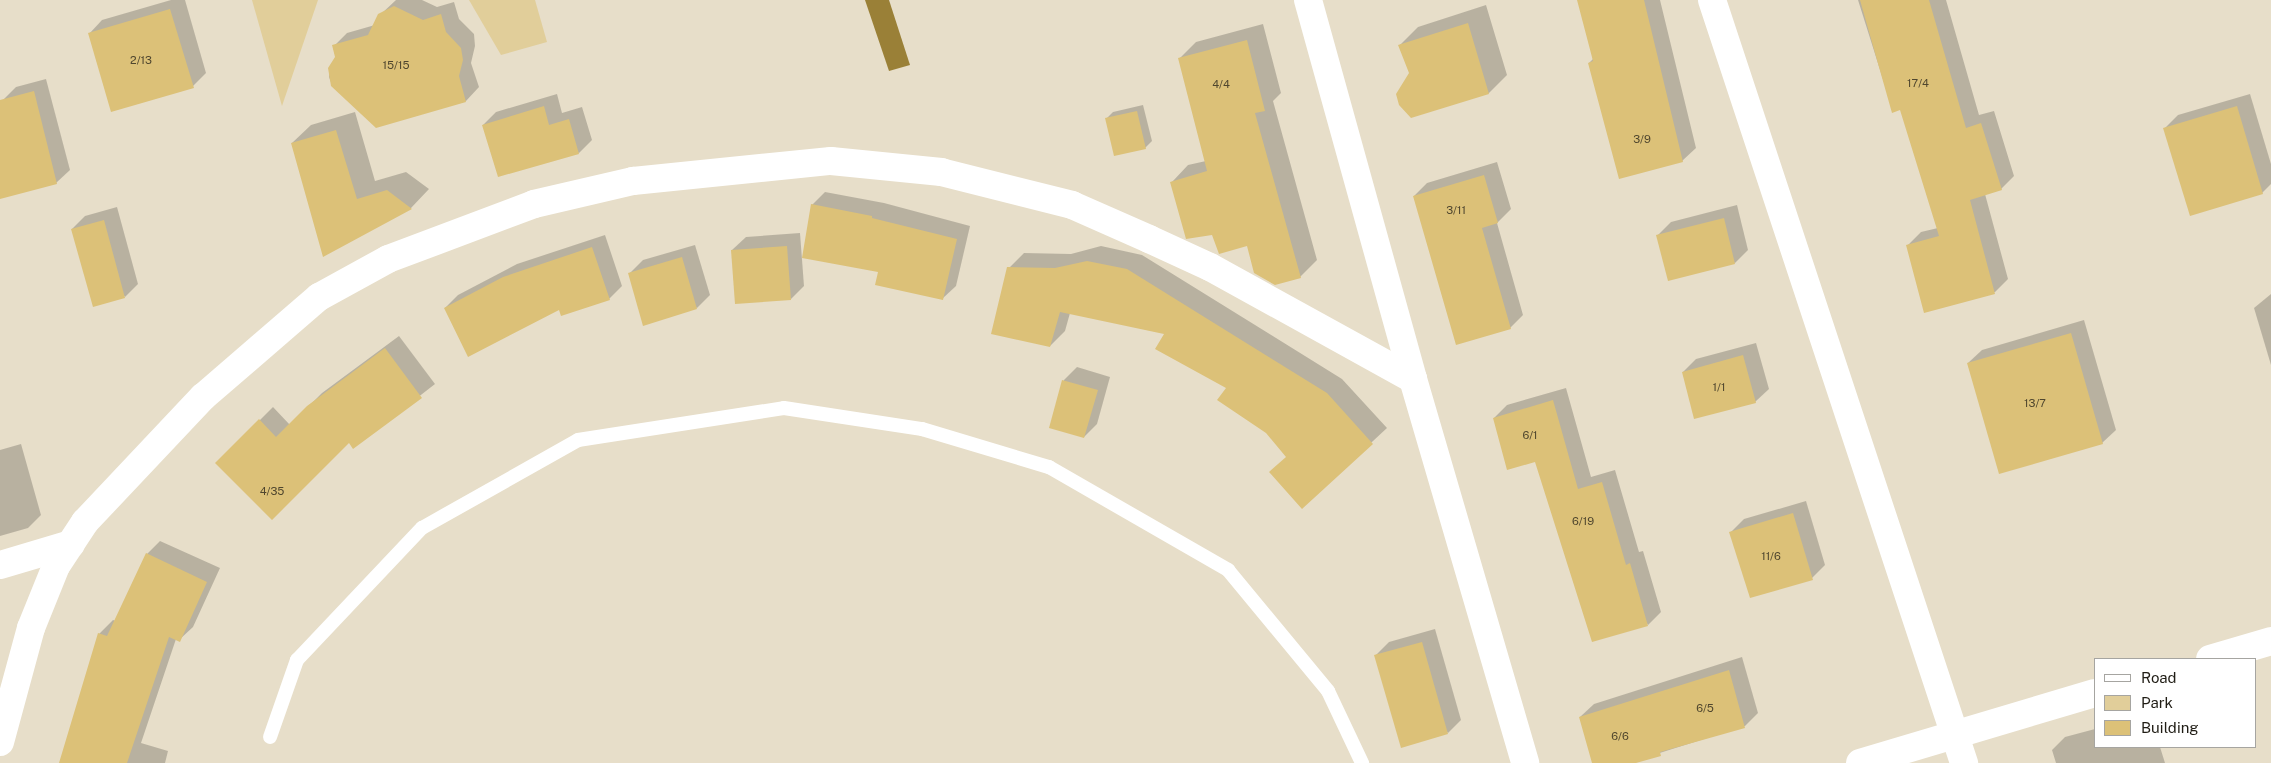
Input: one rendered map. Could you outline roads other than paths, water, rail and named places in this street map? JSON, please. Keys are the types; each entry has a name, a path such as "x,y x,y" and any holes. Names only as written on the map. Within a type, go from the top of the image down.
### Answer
{"street":[{"path":"1308,0 1413,379 1525,763"},
{"path":"1712,0 1957,734 1964,763"},
{"path":"0,742 32,628 56,566 85,522 203,397 319,297 388,260 459,231 534,204 633,181 831,161 941,172 1004,186 1072,205 1210,266 1413,379"},
{"path":"0,564 71,544"},
{"path":"2213,658 2271,641"},
{"path":"1860,763 2094,693"}],"lane":[{"path":"270,737 297,660 422,528 578,440 784,408 922,429 1049,467 1228,570 1328,691 1362,763"}]}
